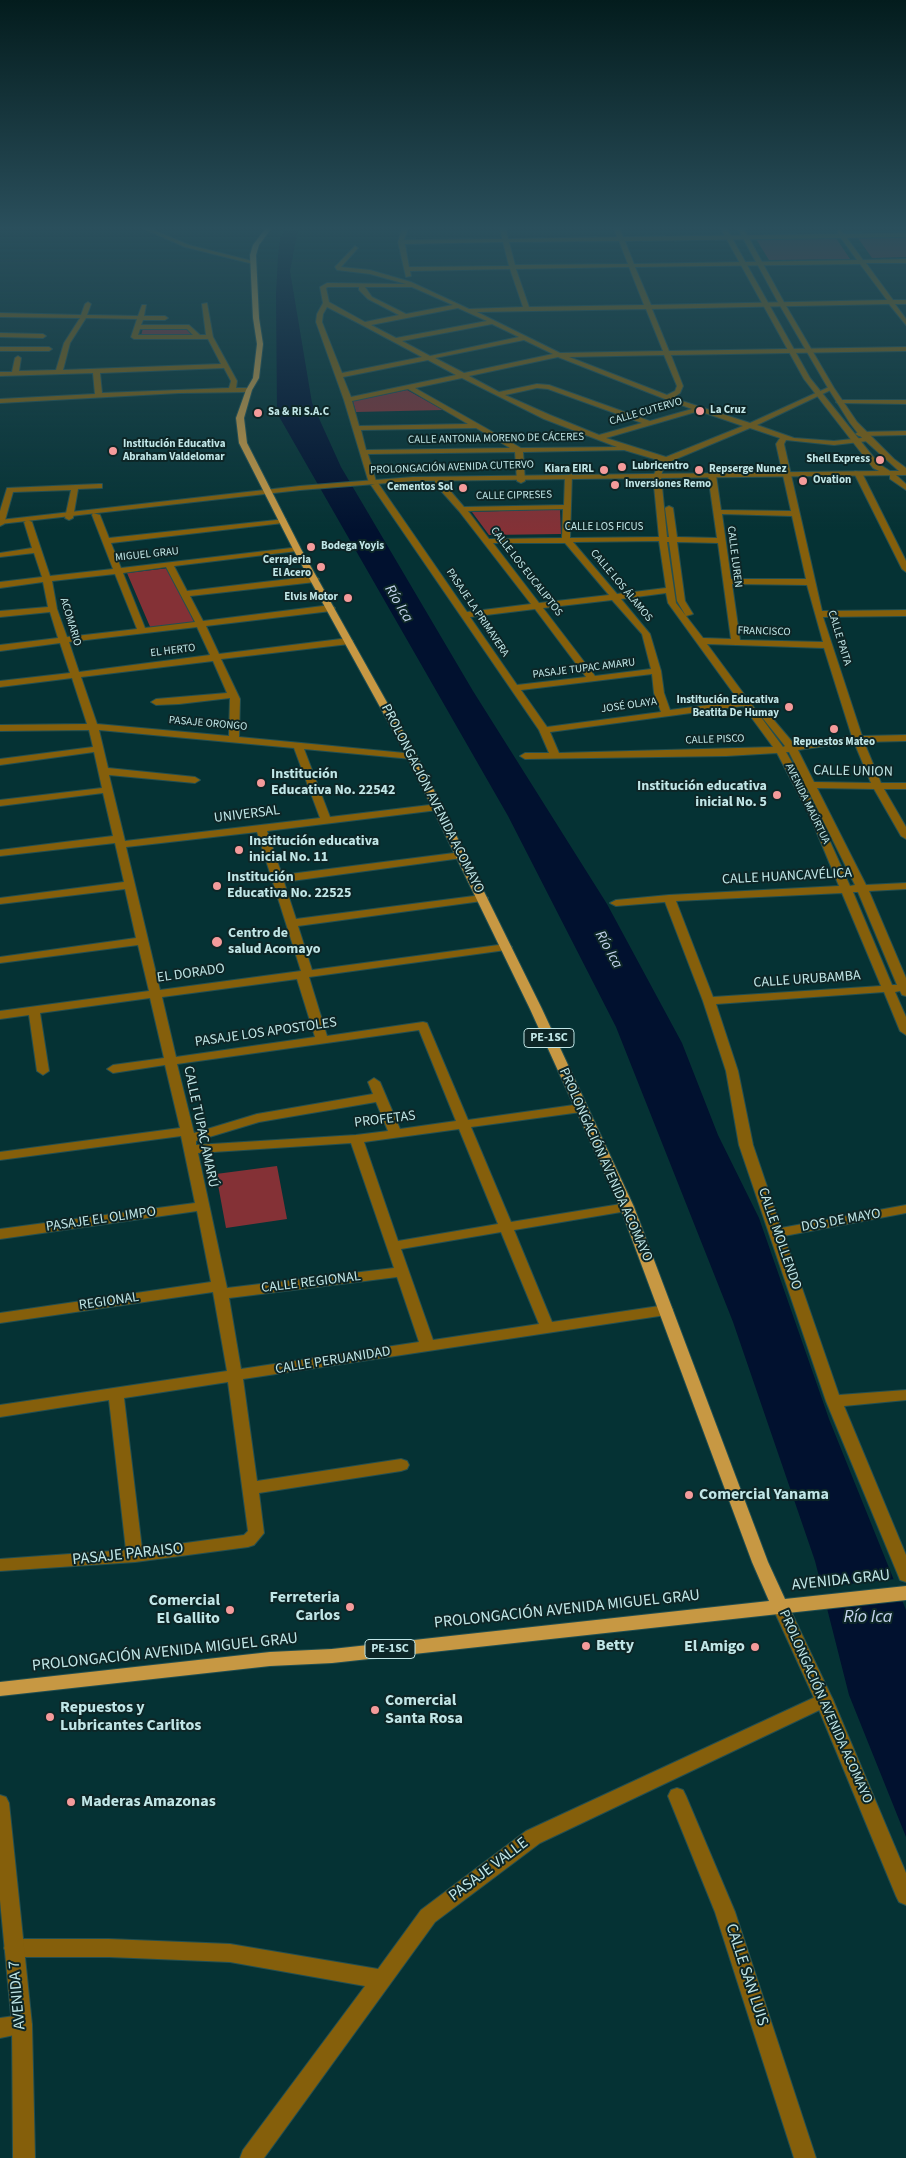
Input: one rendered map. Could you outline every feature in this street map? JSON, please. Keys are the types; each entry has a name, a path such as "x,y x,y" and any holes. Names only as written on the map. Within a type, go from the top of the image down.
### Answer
{"main road":[{"name":"PROLONGACIÓN AVENIDA ACOMAYO","path":"258,330 260,344 256,378 249,390 240,418 241,438 283,521 438,807 582,1108 627,1207 760,1562 780,1606"},
{"name":"AVENIDA GRAU","path":"780,1606 905,1593"},
{"name":"PROLONGACIÓN AVENIDA MIGUEL GRAU","path":"0,1689 270,1659 332,1656 780,1606"}],"street":[{"path":"59,372 67,343 77,330"},
{"path":"136,330 134,337 210,336"},
{"path":"191,330 198,337"},
{"path":"209,330 210,336 234,381 232,390"},
{"name":"PASAJE LA PRIMAVERA","path":"322,330 340,376 364,452 369,484 465,615 544,730 555,756"},
{"path":"376,330 498,394 547,417 629,449 666,460 750,426 831,388"},
{"path":"397,340 452,330"},
{"path":"509,330 559,355 667,398 784,438 823,443 856,440 866,436"},
{"path":"658,330 680,389 667,398"},
{"path":"780,330 807,379 850,434 876,466 891,475 906,488"},
{"path":"798,330 840,402 866,436 891,461 906,472"},
{"path":"0,335 43,336"},
{"path":"340,376 526,338"},
{"path":"0,349 49,349"},
{"path":"348,400 559,355 906,349"},
{"path":"15,374 18,358"},
{"path":"0,374 226,366"},
{"path":"96,370 99,395"},
{"path":"498,394 537,386 549,386 650,423"},
{"path":"409,387 519,450 521,479"},
{"path":"0,401 99,395 249,390"},
{"path":"840,402 906,402"},
{"name":"CALLE CUTERVO","path":"600,437 698,409"},
{"path":"356,428 479,426"},
{"path":"850,434 866,436 906,433"},
{"name":"CALLE PAITA","path":"784,438 780,444 818,614 858,739 878,786 906,836"},
{"name":"CALLE ANTONIA MORENO DE CÁCERES","path":"364,452 629,449"},
{"path":"661,476 666,460"},
{"path":"876,466 868,472 859,475 906,570"},
{"name":"PROLONGACIÓN AVENIDA CUTERVO","path":"891,475 906,472"},
{"name":"PROLONGACIÓN AVENIDA CUTERVO","path":"369,484 661,476 891,475 906,477"},
{"name":"AVENIDA MAÚRTUA","path":"661,476 672,603 792,748 847,892 906,1031"},
{"name":"CALLE LUREN","path":"713,476 726,582 736,642"},
{"name":"PROLONGACIÓN AVENIDA CUTERVO","path":"0,523 96,515 301,490 440,477 521,479"},
{"path":"566,539 566,507 570,478"},
{"name":"CALLE LOS EUCALIPTOS","path":"438,482 462,509 593,679"},
{"path":"0,523 10,490 99,486"},
{"path":"69,516 75,487"},
{"name":"PROLONGACIÓN AVENIDA CUTERVO","path":"0,523 270,494"},
{"name":"CALLE CIPRESES","path":"462,509 566,507"},
{"path":"718,512 796,514"},
{"path":"96,515 141,629"},
{"path":"106,541 283,521"},
{"name":"ACOMARIO","path":"28,522 47,580 52,609 93,727"},
{"name":"CALLE LOS ÁLAMOS","path":"566,539 646,634 656,671 659,693 666,714"},
{"name":"AVENIDA MAÚRTUA","path":"667,539 681,602 703,642 805,785 862,888 905,989"},
{"name":"CALLE LOS FICUS","path":"487,541 667,539 721,541"},
{"name":"MIGUEL GRAU","path":"0,585 117,569 298,549"},
{"path":"0,555 36,550"},
{"path":"168,564 200,623 235,699 234,739"},
{"path":"184,594 315,579"},
{"path":"726,582 811,582"},
{"path":"465,615 670,590"},
{"path":"0,648 141,629 331,608"},
{"path":"0,614 52,609"},
{"path":"818,614 906,613"},
{"name":"EL HERTO","path":"0,684 349,641"},
{"name":"FRANCISCO","path":"703,642 828,645"},
{"name":"PASAJE TUPAC AMARU","path":"514,688 656,671"},
{"path":"156,702 233,695"},
{"name":"JOSÉ OLAYA","path":"544,730 746,703"},
{"name":"PASAJE ORONGO","path":"0,728 93,727 412,756"},
{"name":"CALLE TUPAC AMARÚ","path":"93,727 188,1140 220,1290 235,1376 256,1533 254,1537"},
{"name":"CALLE PISCO","path":"525,756 780,750 858,739 906,738"},
{"path":"298,746 326,819"},
{"path":"0,762 98,749"},
{"path":"104,771 195,780"},
{"name":"CALLE UNION","path":"805,785 906,786"},
{"path":"0,803 108,790"},
{"name":"UNIVERSAL","path":"0,853 261,828 438,807"},
{"path":"261,828 292,923 322,1040"},
{"path":"278,879 462,855"},
{"path":"0,901 129,885"},
{"name":"CALLE HUANCAVÉLICA","path":"862,888 906,886"},
{"path":"616,903 847,892 862,888"},
{"path":"292,923 482,898"},
{"name":"CALLE MOLLENDO","path":"671,901 709,1001 732,1071 746,1145 834,1401 906,1576"},
{"path":"0,960 142,941"},
{"name":"EL DORADO","path":"0,1015 506,947"},
{"name":"CALLE URUBAMBA","path":"709,1001 905,989"},
{"path":"34,1011 43,1072"},
{"name":"PASAJE LOS APOSTOLES","path":"113,1069 423,1026 464,1125"},
{"path":"374,1082 396,1134"},
{"path":"188,1140 258,1118 380,1098"},
{"name":"PROFETAS","path":"0,1156 188,1140 356,1139 582,1108"},
{"path":"464,1125 547,1327"},
{"path":"356,1139 428,1346"},
{"name":"PASAJE EL OLIMPO","path":"0,1234 202,1206"},
{"path":"393,1246 627,1207"},
{"name":"DOS DE MAYO","path":"777,1233 906,1209"},
{"name":"CALLE REGIONAL","path":"220,1290 402,1272"},
{"name":"REGIONAL","path":"0,1318 220,1290"},
{"name":"CALLE PERUANIDAD","path":"0,1411 666,1310"},
{"path":"116,1394 135,1556"},
{"path":"834,1401 906,1395"},
{"path":"250,1488 401,1465"},
{"name":"PASAJE PARAISO","path":"0,1565 135,1556 248,1541 254,1537"},
{"name":"PROLONGACIÓN AVENIDA ACOMAYO","path":"780,1606 824,1700 906,1896"},
{"name":"PASAJE VALLE","path":"251,2158 428,1916 533,1837 824,1700"},
{"name":"CALLE SAN LUIS","path":"678,1796 725,1912 805,2158"},
{"name":"AVENIDA 7","path":"0,1803 22,2025 24,2158"},
{"path":"14,1948 109,1948 230,1953 382,1979"},
{"path":"0,2028 22,2025"}],"shaded area":[{"path":"143,330 187,330 192,336 141,336"},
{"path":"407,390 443,410 356,412 353,401"},
{"path":"560,509 561,534 489,535 472,512"},
{"path":"169,568 195,624 151,629 127,573"},
{"path":"277,1166 287,1219 226,1228 216,1174"}],"water":[{"name":"Río Ica","path":"276,330 300,330 312,403 341,467 473,691 607,904 682,1043 718,1135 759,1218 829,1419 906,1610 906,1837 849,1695 815,1561 733,1322 616,1027 508,816 277,413"}],"pier":[{"path":"895,1579 903,1599 824,1607 819,1587"}],"place":[{"name":"La Cruz","path":"700,411"},
{"name":"Sa & Ri S.A.C","path":"258,413"},
{"name":"Institución Educativa Abraham Valdelomar","path":"113,451"},
{"name":"Shell Express","path":"880,460"},
{"name":"Lubricentro","path":"622,467"},
{"name":"Kiara EIRL","path":"604,470"},
{"name":"Repserge Nunez","path":"699,470"},
{"name":"Ovation","path":"803,481"},
{"name":"Inversiones Remo","path":"615,485"},
{"name":"Cementos Sol","path":"463,488"},
{"name":"Bodega Yoyis","path":"311,547"},
{"name":"Cerrajeria El Acero","path":"321,567"},
{"name":"Elvis Motor","path":"348,598"},
{"name":"Institución Educativa Beatita De Humay","path":"789,707"},
{"name":"Repuestos Mateo","path":"834,729"},
{"name":"Institución Educativa No. 22542","path":"261,783"},
{"name":"Institución educativa inicial No. 5","path":"777,795"},
{"name":"Institución educativa inicial No. 11","path":"239,850"},
{"name":"Institución Educativa No. 22525","path":"217,886"},
{"name":"Centro de salud Acomayo","path":"217,942"},
{"name":"Comercial Yanama","path":"689,1495"},
{"name":"Ferreteria Carlos","path":"350,1607"},
{"name":"Comercial El Gallito","path":"230,1610"},
{"name":"Betty","path":"586,1646"},
{"name":"El Amigo","path":"755,1647"},
{"name":"Comercial Santa Rosa","path":"375,1710"},
{"name":"Repuestos y Lubricantes Carlitos","path":"50,1717"},
{"name":"Maderas Amazonas","path":"71,1802"}]}
